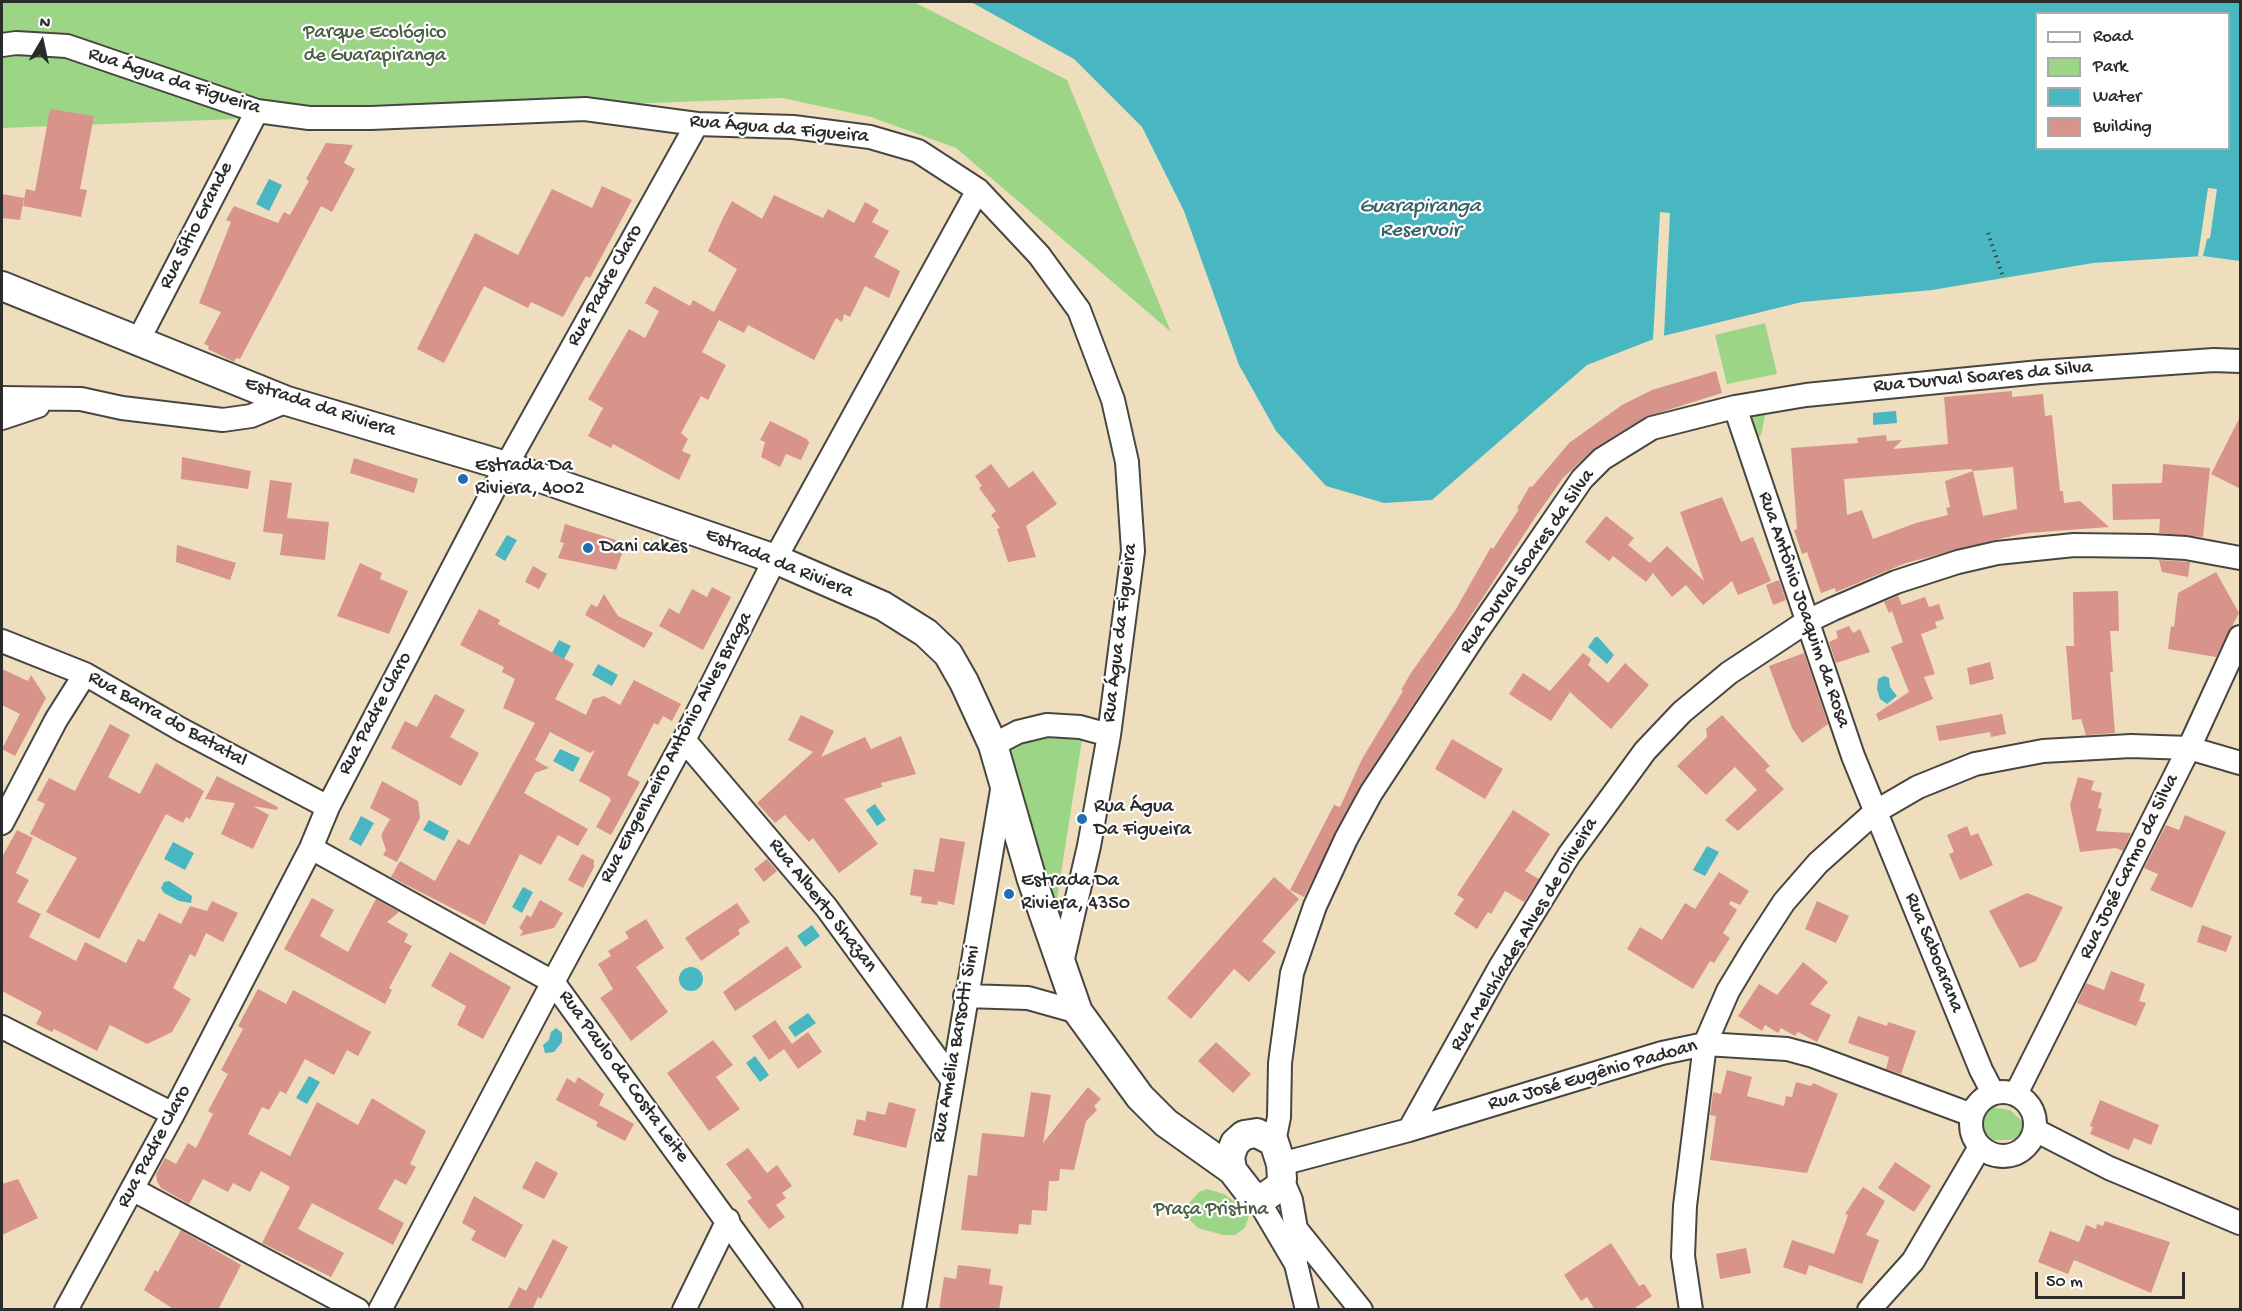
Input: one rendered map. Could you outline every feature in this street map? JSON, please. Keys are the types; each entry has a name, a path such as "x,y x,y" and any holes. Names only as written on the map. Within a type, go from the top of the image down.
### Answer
{"street":[{"name":"Rua Água da Figueira","path":"2,45 16,43 67,46 256,111 309,118 371,118 585,108 697,124 794,127 870,136 918,151 978,190 1039,255 1079,310 1113,400 1127,462 1133,551 1109,735 1089,846 1061,967"},
{"name":"Rua Sítio Grande","path":"138,341 256,111"},
{"name":"Rua Padre Claro","path":"66,1310 173,1114 311,848 328,807 506,466 697,124"},
{"name":"Rua Engenheiro Antônio Alves Braga","path":"380,1310 684,740 775,558 978,190"},
{"name":"Estrada da Riviera","path":"2,286 286,401 506,466 775,558 883,606 926,633 948,654 964,682 993,746 1061,967 1078,1012 1140,1097 1166,1123 1192,1141 1260,1155 1257,1198"},
{"name":"Rua Durval Soares da Silva","path":"1260,1155 1279,1117 1280,1063 1292,974 1315,906 1371,793 1582,479 1602,459 1652,428 1735,406 1806,395 2040,372 2214,360 2241,361"},
{"path":"2,398 81,399 144,411 223,420 251,416 286,401"},
{"path":"2,418 44,405 81,399"},
{"name":"Rua Antônio Joaquim da Rosa","path":"1735,406 1806,622 1875,812"},
{"name":"Rua Melchíades Alves de Oliveira","path":"1409,1130 1500,967 1550,885 1629,771 1682,712 1713,686 1806,622 1896,582 1958,562 1997,553 2074,545 2151,546 2186,548 2241,558"},
{"name":"Rua José Carmo da Silva","path":"2005,1094 2189,748 2241,637"},
{"name":"Rua Barra do Batatal","path":"2,641 85,674 182,730 328,807"},
{"path":"2,824 56,720 85,674"},
{"path":"993,746 1018,732 1047,725 1080,727 1109,735"},
{"name":"Rua Alberto Shazan","path":"684,740 746,810 826,907 951,1078"},
{"path":"1691,1310 1683,1256 1685,1206 1705,1044 1728,991 1784,902 1818,863 1875,812 1918,787 1975,764 2043,751 2077,748 2189,748 2241,763"},
{"name":"Rua Amélia Barsotti Simi","path":"914,1310 951,1078 1003,780"},
{"name":"Rua Saboarana","path":"1875,812 1981,1070 2005,1094"},
{"name":"Rua Paulo da Costa Leite","path":"311,848 553,982 792,1310"},
{"path":"965,996 1028,998 1078,1012"},
{"path":"2,1027 173,1114"},
{"name":"Rua José Eugênio Padoan","path":"1260,1155 1409,1130 1662,1053 1705,1044 1787,1049 1813,1056 1972,1115"},
{"path":"2005,1094 2032,1109 2035,1130 2032,1140 2017,1153 1998,1156 1980,1147 1971,1130 1972,1115 1980,1101 2005,1094"},
{"path":"2035,1130 2109,1168 2241,1223"},
{"path":"1869,1310 1913,1261 1980,1147"},
{"path":"1260,1155 1291,1200 1296,1229 1296,1264 1307,1310"},
{"path":"132,1189 358,1310"},
{"path":"1257,1198 1296,1264"},
{"path":"684,1310 728,1220"},
{"path":"1296,1229 1361,1310"}],"path":[{"path":"1988,233 2003,277"}],"green space":[{"name":"Parque Ecológico de Guarapiranga","path":"2,2 914,2 1067,80 1171,332 956,148 871,117 782,98 2,128"},
{"path":"1765,323 1777,374 1727,384 1715,335"},
{"path":"1766,411 1761,435 1756,440 1751,413"},
{"path":"1053,734 1082,740 1053,924 1000,746"},
{"path":"1988,1107 2010,1110 2020,1119 2030,1139 1980,1141 1973,1129 1973,1119"},
{"name":"Praça Pristina","path":"1207,1189 1224,1194 1242,1207 1249,1216 1245,1228 1235,1235 1223,1235 1198,1228 1190,1220 1187,1213 1189,1203 1199,1192"}],"water":[{"name":"Guarapiranga Reservoir","path":"971,2 2240,2 2240,261 2203,256 2093,263 1932,290 1802,302 1659,337 1587,365 1432,500 1384,503 1326,486 1276,431 1239,365 1184,211 1142,127 1074,59"},
{"path":"269,179 282,185 269,211 256,204"},
{"path":"1896,411 1897,423 1873,425 1873,413"},
{"path":"507,535 517,540 505,561 495,555"},
{"path":"1595,637 1598,637 1614,655 1607,664 1588,647"},
{"path":"559,640 571,646 560,666 548,660"},
{"path":"598,664 618,675 612,686 592,675"},
{"path":"1884,676 1889,678 1890,687 1897,696 1887,704 1880,699 1877,689 1878,679"},
{"path":"560,749 580,758 573,772 553,761"},
{"path":"875,804 886,820 877,826 866,810"},
{"path":"361,816 374,823 361,846 349,839"},
{"path":"429,820 449,831 444,841 423,830"},
{"path":"173,842 194,853 185,870 164,859"},
{"path":"1707,846 1719,852 1705,876 1693,870"},
{"path":"169,881 192,896 191,903 179,901 164,893 161,888 164,882"},
{"path":"523,887 533,892 522,913 512,907"},
{"path":"812,925 820,936 805,947 797,936"},
{"path":"691,967 696,968 702,974 702,984 696,990 691,991 686,990 680,984 679,979 680,974 686,968"},
{"path":"808,1013 816,1023 795,1037 788,1027"},
{"path":"556,1028 562,1033 562,1042 554,1052 545,1053 543,1045"},
{"path":"755,1056 769,1075 760,1082 746,1063"},
{"path":"309,1076 320,1082 307,1104 296,1098"}],"pier":[{"path":"2208,188 2217,189 2210,238 2207,239 2203,256 2198,256"},
{"path":"1660,212 1670,213 1664,336 1653,340"}],"building":[{"path":"50,109 94,116 80,189 87,190 81,217 23,206 26,189 35,191"},
{"path":"326,143 353,145 344,163 355,169 332,212 321,206 240,359 236,358 234,362 208,349 209,346 204,344 221,312 199,303 231,222 226,220 234,206 278,223 284,212 290,215"},
{"path":"602,186 632,200 590,278 586,276 563,317 531,302 528,308 484,286 444,363 417,349 475,233 518,255 552,189 592,208"},
{"path":"2,194 24,198 20,220 2,218"},
{"path":"774,195 823,218 828,209 854,223 865,202 879,210 872,222 889,231 874,257 900,271 889,298 865,286 850,317 844,314 842,322 836,318 814,360 748,325 744,333 719,320 702,352 726,365 708,400 701,396 681,433 688,439 682,451 691,455 679,480 613,444 611,448 588,436 603,408 588,399 629,329 645,338 659,311 645,303 654,286 690,306 693,300 714,312 737,269 708,251 723,218 732,201 762,219"},
{"path":"1716,371 1722,393 1645,417 1595,448 1563,478 1360,786 1304,897 1290,890 1334,805 1340,807 1362,759 1403,691 1401,690 1411,673 1456,609 1491,547 1493,549 1519,509 1517,508 1530,486 1532,487 1569,443 1622,405 1652,390"},
{"path":"2012,391 2012,397 2043,394 2045,416 2052,415 2060,491 2063,491 2064,503 2080,501 2109,527 2027,533 1994,540 1906,563 1836,592 1835,588 1821,593 1807,552 1802,554 1794,530 1797,529 1791,448 1858,443 1857,438 1886,435 1887,441 1902,440 1893,449 1948,444 1944,397","holes":["2013,467 2017,509 1983,516 1973,471","1971,469 1973,471 1945,481 1950,507 1946,508 1948,515 1916,523 1873,539 1862,510 1847,515 1844,479"]},
{"path":"2241,415 2241,489 2211,474"},
{"path":"770,421 807,439 809,443 801,460 786,454 780,467 761,457 765,442 760,440"},
{"path":"182,457 251,471 248,489 181,479"},
{"path":"354,458 418,479 414,493 350,473"},
{"path":"991,464 1009,488 1033,471 1057,504 1026,526 1036,557 1008,562 997,529 1000,528 991,515 996,511 979,488 982,486 975,476"},
{"path":"2163,464 2210,468 2203,537 2159,533 2160,519 2113,520 2112,484 2162,483"},
{"path":"270,480 292,483 287,518 329,522 325,560 280,555 283,534 263,532"},
{"path":"1722,497 1741,542 1753,537 1771,581 1738,595 1732,581 1703,605 1686,585 1672,597 1653,573 1646,582 1613,556 1609,561 1585,542 1606,516 1634,538 1628,545 1650,563 1667,546 1704,581 1680,512"},
{"path":"565,524 626,543 616,570 558,558 564,543 560,542"},
{"path":"177,545 236,563 230,580 176,562"},
{"path":"2159,560 2190,562 2188,577 2162,572"},
{"path":"360,563 382,573 380,579 408,591 389,634 337,616"},
{"path":"533,566 547,574 539,589 525,582"},
{"path":"2216,572 2239,613 2216,657 2168,649 2171,626 2174,627 2178,593"},
{"path":"1779,580 1786,600 1773,605 1766,585"},
{"path":"712,587 731,597 703,650 659,626 669,608 679,614 692,589 707,597"},
{"path":"2118,591 2119,631 2110,631 2113,672 2110,672 2115,733 2086,735 2081,719 2072,720 2066,646 2074,646 2073,592"},
{"path":"604,594 618,616 653,633 644,648 585,615 591,604 597,607"},
{"path":"1898,596 1902,605 1925,597 1929,607 1939,604 1944,619 1935,622 1937,628 1921,634 1935,674 1924,677 1933,699 1879,721 1876,714 1909,692 1891,647 1903,642 1892,611 1889,613 1884,602"},
{"path":"479,609 500,620 498,624 574,664 555,699 586,715 593,699 604,696 620,705 634,680 681,704 672,721 663,716 658,725 654,723 627,775 640,782 611,835 596,827 611,800 579,781 595,750 590,753 550,732 535,760 549,768 535,773 524,793 588,829 578,846 558,835 541,865 520,854 485,925 391,877 400,861 435,881 458,839 469,845 535,723 503,708 515,679 502,672 504,667 460,645"},
{"path":"1849,626 1853,633 1860,629 1870,652 1836,663 1829,642 1838,638 1836,631"},
{"path":"1583,653 1591,659 1588,665 1608,683 1625,663 1649,685 1611,729 1570,692 1551,721 1509,694 1523,673 1550,691"},
{"path":"1804,653 1828,724 1802,743 1792,728 1769,666"},
{"path":"1990,662 1994,679 1970,685 1967,668"},
{"path":"2,669 28,681 31,675 46,698 15,756 2,749 20,714 2,705"},
{"path":"435,694 465,710 450,737 479,753 461,786 391,748 405,721 417,727"},
{"path":"2002,714 2006,734 1991,737 1990,732 1939,741 1936,726"},
{"path":"801,715 834,731 821,757 865,737 871,749 901,736 916,774 881,783 882,787 844,799 878,844 839,873 813,838 809,842 785,815 775,823 757,803 813,752 788,740"},
{"path":"1722,715 1770,766 1765,770 1784,789 1738,831 1725,820 1757,790 1735,767 1706,795 1677,766 1707,737 1706,729"},
{"path":"110,724 130,735 108,777 140,794 156,763 204,791 190,819 186,817 183,823 166,814 99,939 46,912 77,858 30,834 45,804 37,800 49,778 75,791"},
{"path":"1452,739 1503,769 1485,799 1435,769"},
{"path":"217,776 278,807 277,810 253,806 269,815 253,849 221,834 235,803 205,799"},
{"path":"2078,777 2094,781 2091,790 2102,793 2098,808 2102,809 2096,831 2131,833 2123,851 2116,848 2080,852 2070,805"},
{"path":"382,781 418,801 420,818 397,862 383,855 386,850 381,835 390,819 370,808"},
{"path":"1513,810 1550,834 1525,871 1539,879 1524,902 1505,891 1491,914 1488,912 1477,929 1454,914 1464,899 1457,895"},
{"path":"2185,815 2226,832 2192,908 2150,890 2158,874 2144,868 2166,825 2179,830"},
{"path":"1967,826 1971,836 1978,833 1993,865 1960,880 1949,854 1954,852 1947,835"},
{"path":"17,830 33,838 16,873 29,880 17,902 41,914 29,937 76,961 85,942 126,963 138,939 144,942 159,913 181,924 190,906 207,911 212,901 238,913 223,942 206,933 195,957 190,954 173,988 191,999 172,1032 147,1044 110,1025 97,1051 54,1029 52,1032 36,1024 42,1012 2,991 2,857"},
{"path":"940,838 965,842 954,905 938,901 937,905 921,903 922,897 910,895 914,869 934,872"},
{"path":"582,854 594,860 594,867 583,888 568,880"},
{"path":"767,859 777,871 764,882 754,869"},
{"path":"1719,872 1749,891 1740,905 1731,901 1729,904 1737,910 1723,933 1730,938 1714,963 1710,961 1693,989 1627,949 1640,927 1662,940 1685,903 1695,909"},
{"path":"1274,877 1299,899 1262,941 1276,952 1249,982 1234,969 1191,1019 1167,998"},
{"path":"2027,893 2063,907 2036,961 2020,968 1989,911"},
{"path":"312,898 334,910 320,936 348,952 376,899 399,912 387,922 408,934 404,942 412,946 389,988 392,990 385,1004 284,949"},
{"path":"540,900 563,913 554,928 520,936 523,931 519,928 527,915 531,917"},
{"path":"1817,901 1849,916 1836,943 1805,929"},
{"path":"737,903 750,922 738,930 740,934 701,961 685,938"},
{"path":"646,919 664,948 636,967 668,1012 631,1041 600,998 613,989 598,964 611,956 608,951 629,938 625,932"},
{"path":"2202,925 2232,936 2226,952 2197,942"},
{"path":"787,946 802,967 735,1011 723,992"},
{"path":"450,952 511,987 483,1039 457,1025 466,1006 431,986"},
{"path":"1803,962 1828,982 1810,1004 1831,1015 1817,1042 1798,1032 1795,1036 1781,1028 1778,1033 1765,1025 1762,1031 1738,1016 1759,984 1777,995"},
{"path":"2111,971 2145,984 2139,1001 2146,1003 2136,1026 2077,1003 2086,983 2104,990"},
{"path":"258,989 286,1004 293,990 371,1032 358,1056 347,1050 334,1075 305,1059 286,1094 280,1091 269,1110 262,1107 248,1134 290,1156 317,1102 358,1125 372,1098 426,1131 410,1164 416,1167 406,1185 395,1179 378,1209 404,1223 393,1245 312,1203 298,1229 344,1253 331,1277 262,1243 290,1187 261,1171 250,1192 233,1183 228,1192 203,1179 189,1204 161,1188 157,1181 156,1174 165,1158 176,1164 188,1143 196,1148 213,1114 208,1111 228,1074 221,1070 243,1029 238,1026"},
{"path":"1858,1016 1887,1026 1888,1022 1916,1031 1901,1074 1886,1069 1889,1057 1848,1043"},
{"path":"775,1020 792,1044 808,1032 822,1052 798,1069 784,1049 769,1060 752,1036"},
{"path":"713,1040 733,1065 716,1077 740,1109 709,1131 667,1073"},
{"path":"1216,1042 1251,1074 1233,1093 1198,1061"},
{"path":"1727,1070 1752,1077 1747,1096 1784,1106 1786,1096 1792,1097 1796,1082 1811,1086 1813,1083 1838,1094 1807,1173 1710,1160 1716,1116 1710,1115 1713,1092 1721,1094"},
{"path":"578,1077 604,1094 599,1105 634,1124 625,1141 596,1126 598,1122 556,1100 567,1078 575,1083"},
{"path":"1088,1087 1101,1099 1094,1106 1097,1110 1086,1121 1074,1170 1060,1169 1059,1181 1049,1181 1047,1211 1032,1210 1031,1225 1019,1224 1018,1234 961,1230 968,1175 977,1176 982,1133 1024,1137 1031,1092 1051,1095 1043,1143"},
{"path":"2100,1100 2159,1125 2151,1145 2134,1138 2129,1150 2090,1134 2093,1127 2090,1126"},
{"path":"889,1102 916,1109 906,1148 853,1135 857,1119 865,1121 867,1111 885,1115"},
{"path":"748,1148 767,1173 777,1165 792,1186 782,1193 786,1198 776,1205 785,1217 769,1229 747,1201 752,1198 726,1164"},
{"path":"536,1161 558,1173 544,1199 522,1188"},
{"path":"1895,1162 1931,1186 1914,1212 1878,1188"},
{"path":"18,1179 38,1218 2,1235 2,1184"},
{"path":"1863,1187 1885,1201 1866,1235 1879,1240 1862,1284 1809,1265 1806,1275 1783,1267 1792,1240 1834,1254 1848,1215 1845,1214"},
{"path":"474,1196 523,1225 505,1258 471,1240 476,1231 462,1223"},
{"path":"2105,1221 2170,1242 2151,1293 2074,1260 2068,1274 2038,1262 2050,1231 2079,1242 2086,1225 2096,1229 2097,1224 2103,1226"},
{"path":"181,1230 241,1265 218,1310 175,1310 144,1290 155,1270 158,1272"},
{"path":"553,1239 568,1247 541,1299 538,1297 532,1310 507,1310 519,1287 526,1291"},
{"path":"1611,1243 1639,1286 1644,1284 1652,1296 1632,1310 1595,1310 1587,1297 1581,1301 1564,1275"},
{"path":"1746,1248 1751,1273 1720,1279 1716,1254"},
{"path":"958,1265 991,1269 989,1284 1003,1286 999,1310 939,1310 944,1277 956,1279"}],"place":[{"name":"Estrada Da Riviera, 4002","path":"463,479"},
{"name":"Dani cakes","path":"588,548"},
{"name":"Rua Água Da Figueira","path":"1082,819"},
{"name":"Estrada Da Riviera, 4350","path":"1009,894"}]}
